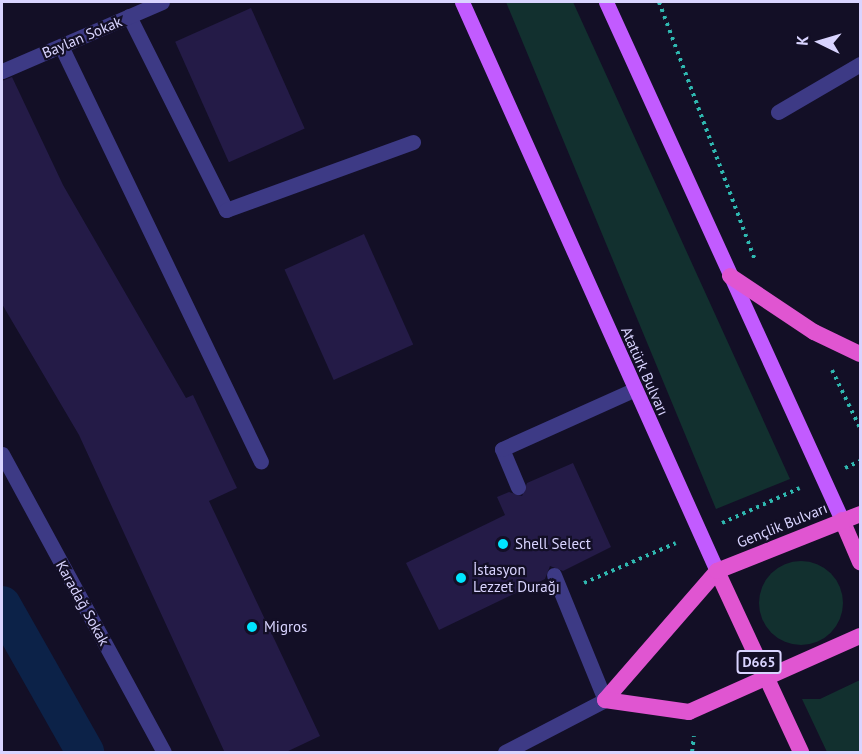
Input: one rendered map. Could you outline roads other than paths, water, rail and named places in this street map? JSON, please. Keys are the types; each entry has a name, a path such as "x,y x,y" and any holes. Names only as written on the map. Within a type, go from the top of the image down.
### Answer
{"highway":[{"path":"730,276 814,332 861,354"},
{"name":"Gençlik Bulvarı","path":"717,571 861,514"},
{"path":"842,520 861,562"},
{"path":"605,700 717,571"},
{"name":"Atatürk Bulvarı","path":"717,571 801,753"},
{"path":"605,700 689,711 861,636"}],"main road":[{"name":"Atatürk Bulvarı","path":"462,2 633,390 717,571"},
{"path":"606,2 842,520"}],"street":[{"name":"Baylan Sokak","path":"2,71 162,2"},
{"path":"129,16 226,210 413,142"},
{"path":"61,46 261,461"},
{"path":"778,112 861,64"},
{"path":"518,487 502,449 633,390"},
{"name":"Karadağ Sokak","path":"2,454 164,753"},
{"path":"505,753 605,700 554,574"}],"waterway":[{"path":"2,605 85,752"}],"place":[{"name":"Shell Select","path":"503,544"},
{"name":"İstasyon Lezzet Durağı","path":"461,578"},
{"name":"Migros","path":"252,627"}]}
